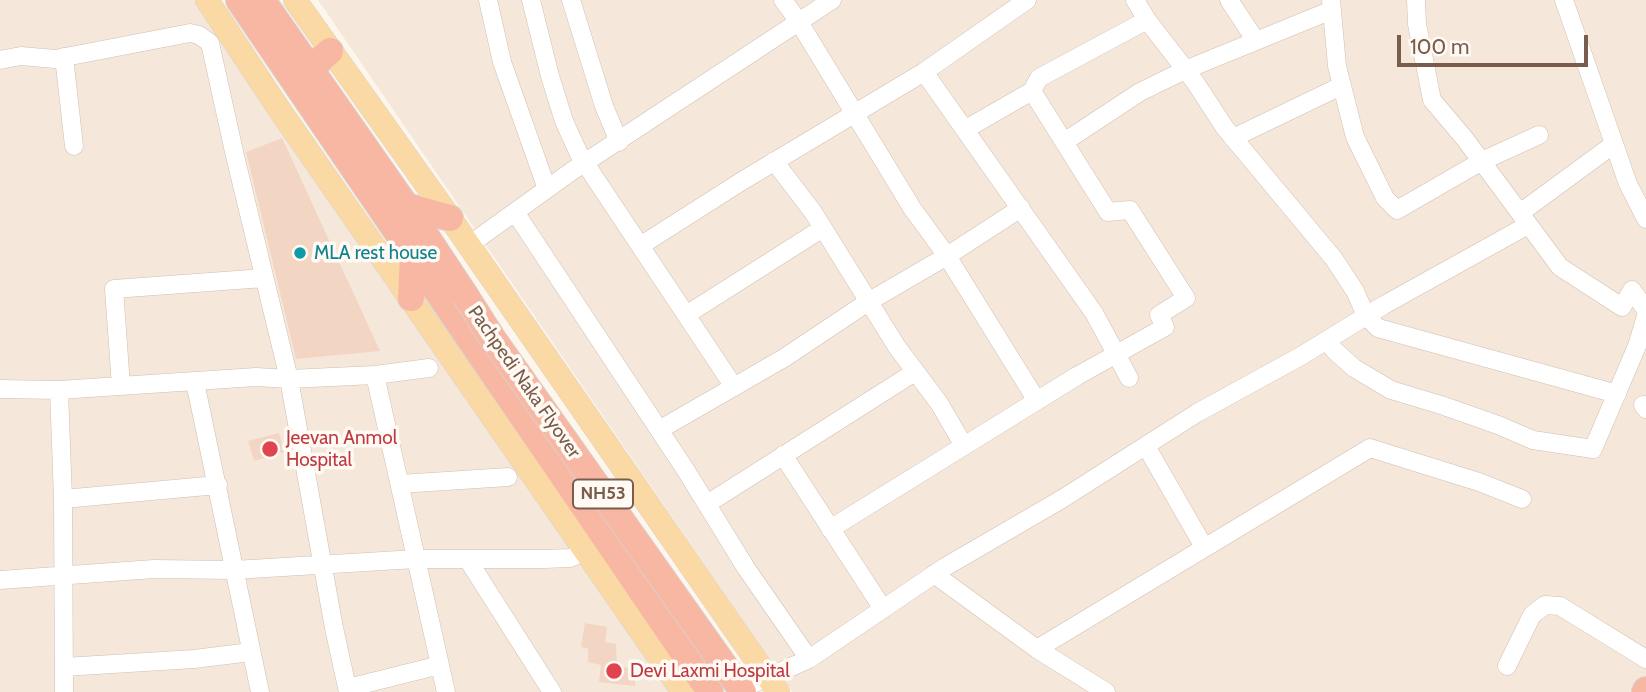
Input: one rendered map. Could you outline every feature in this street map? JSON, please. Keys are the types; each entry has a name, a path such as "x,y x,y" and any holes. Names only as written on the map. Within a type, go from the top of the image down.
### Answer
{"highway":[{"name":"NH53","path":"239,0 413,257"},
{"name":"NH53","path":"262,0 406,206"},
{"path":"310,69 330,51"},
{"path":"406,206 450,218"},
{"name":"Pachpedi Naka Flyover","path":"406,206 456,302 710,692"},
{"path":"411,298 413,257"},
{"name":"Pachpedi Naka Flyover","path":"413,257 494,340 761,686"}],"main road":[{"path":"207,0 279,110 682,692"},
{"path":"295,0 469,245 761,686"}],"street":[{"path":"488,0 502,62 547,189"},
{"path":"531,0 564,121 579,154 734,387"},
{"path":"571,0 604,106 619,142"},
{"path":"783,0 912,208 947,256 1037,401"},
{"path":"469,245 586,162 832,0"},
{"path":"640,246 924,72 1027,0"},
{"path":"1135,0 1233,138 1334,259 1355,291 1366,316 1378,328 1506,361 1617,394"},
{"path":"1229,0 1255,41"},
{"path":"1416,0 1417,24 1432,100 1482,161 1560,267 1622,307 1632,290 1646,310"},
{"path":"1564,0 1628,184 1646,219"},
{"path":"1064,142 1140,92 1185,69 1255,41 1332,5 1337,66 1355,137 1385,198 1397,211 1482,161 1539,135"},
{"path":"966,129 1032,91 1040,78 1147,20"},
{"path":"0,60 21,56 55,59 190,33 200,35 210,43 289,379 348,690 440,665"},
{"path":"64,57 74,146"},
{"path":"924,72 1094,313 1129,378"},
{"path":"1233,138 1341,86"},
{"path":"830,529 1037,401 1165,327 1159,315 1186,298 1130,210 1108,212 1032,91"},
{"path":"761,686 808,659 934,574 1062,499 1197,413 1327,340 1524,219 1614,144"},
{"path":"774,162 824,228 868,302 939,403 964,446"},
{"path":"659,430 785,358 868,302 947,256 1021,208"},
{"path":"515,212 808,659"},
{"path":"686,316 824,228"},
{"path":"121,386 114,289 264,278"},
{"path":"1327,340 1354,368 1391,390 1497,425 1533,440 1593,449 1646,316"},
{"path":"0,389 59,390 256,377 289,379 375,375 429,368"},
{"path":"707,504 915,372"},
{"path":"375,375 446,692"},
{"path":"195,382 260,692"},
{"path":"59,390 63,499 64,692"},
{"path":"1146,446 1204,547"},
{"path":"1037,649 1370,448 1479,482 1522,499"},
{"path":"783,455 883,609"},
{"path":"400,484 508,477"},
{"path":"63,499 218,485"},
{"path":"0,580 154,569 234,570 416,559 557,559 570,558 585,552"},
{"path":"468,560 552,692"},
{"path":"934,574 1037,649 1106,692"},
{"path":"1507,666 1532,615 1545,605 1560,606 1646,659"},
{"path":"64,667 194,659 251,652"}],"shaded area":[{"path":"0,0 197,0 669,692 0,692"},
{"path":"318,0 1646,0 1646,692 792,692"}],"building":[{"name":"MLA rest house","path":"282,138 380,351 296,359 246,152"},
{"path":"279,433 284,452 254,461 248,441"},
{"path":"585,623 607,627 605,642 616,644 617,665 636,670 635,686 599,682 601,665 588,662 588,649 581,647"}],"place":[{"name":"MLA rest house","path":"300,253"},
{"name":"Jeevan Anmol Hospital","path":"270,449"},
{"name":"Devi Laxmi Hospital","path":"614,671"}]}
